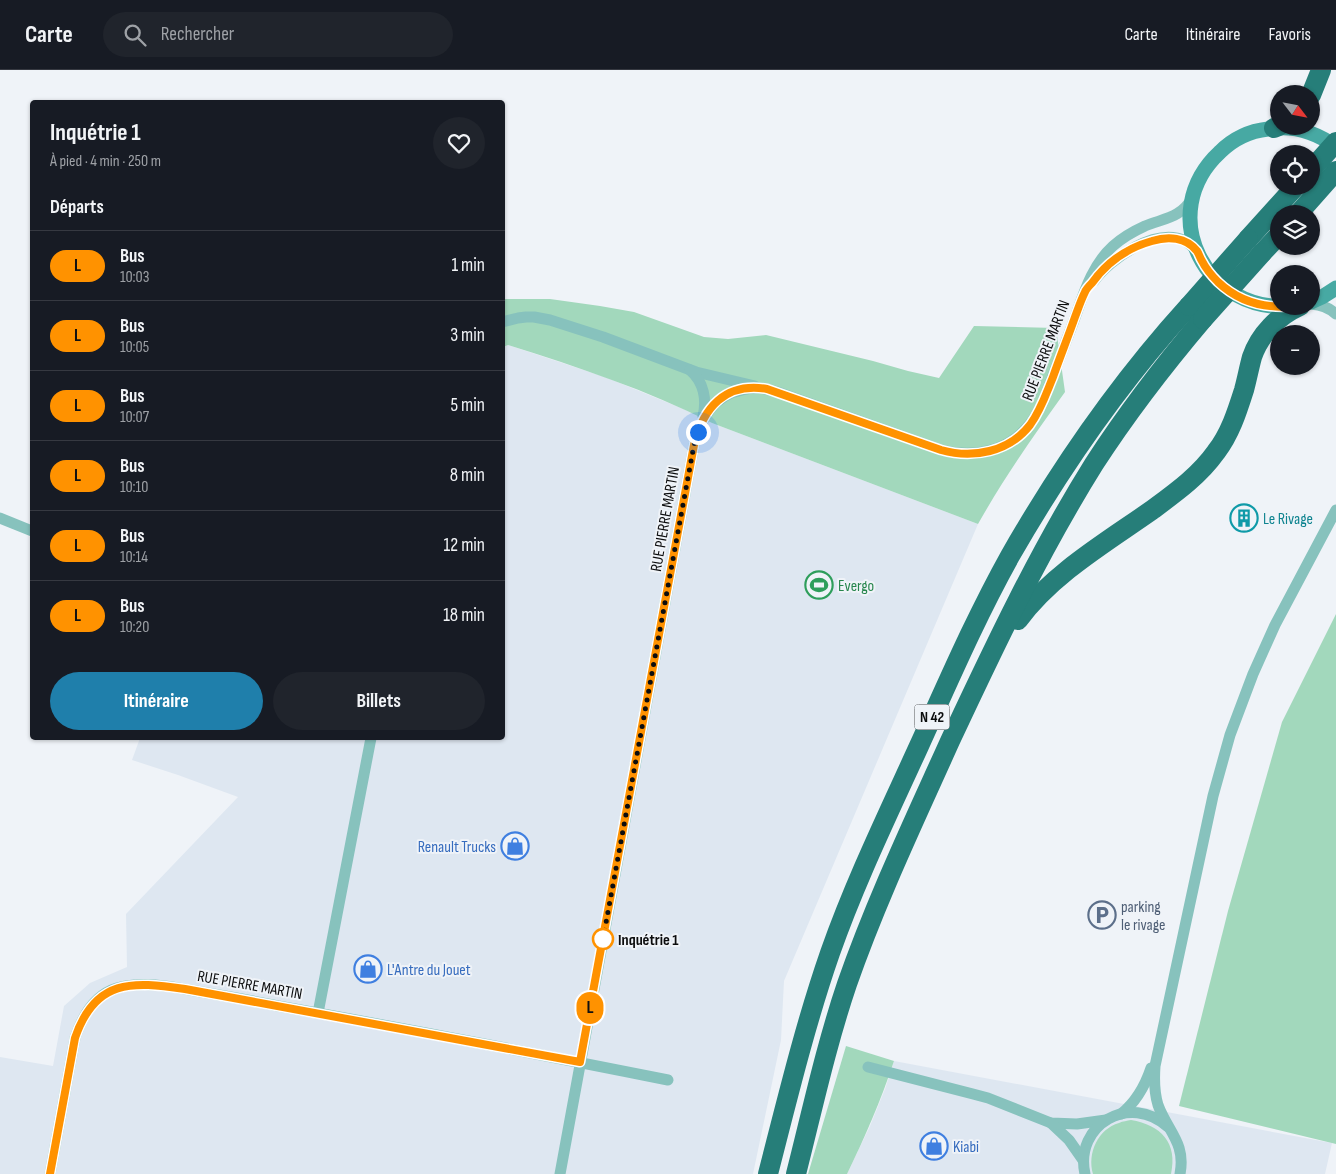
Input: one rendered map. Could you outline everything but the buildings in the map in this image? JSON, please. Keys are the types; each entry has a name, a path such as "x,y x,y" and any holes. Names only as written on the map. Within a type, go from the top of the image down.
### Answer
{"highway":[{"path":"1315,85 1321,70"},
{"path":"1320,160 1336,142"},
{"path":"1306,205 1336,171"},
{"name":"N 42","path":"796,1174 837,1017 862,945 911,827 975,688 1041,557 1094,464 1154,378 1196,312 1255,246 1290,195"},
{"name":"N 42","path":"1255,246 1270,239"},
{"name":"N 42","path":"768,1174 812,1010 855,888 975,624 1033,518 1076,450 1120,388 1164,333 1196,312"},
{"path":"975,688 1013,627 1027,608 1048,586 1063,573 1182,488 1216,453 1231,427 1244,390 1252,358 1261,339 1272,324 1283,315"}],"street":[{"path":"1270,128 1247,134 1230,143 1210,162 1200,178 1191,214 1194,242 1206,268 1218,282 1241,298 1270,306"},
{"path":"1316,135 1336,147"},
{"name":"RUE PIERRE MARTIN","path":"560,1174 692,455 702,421 712,406 725,395 749,388 762,388 955,454 990,451 1010,442 1029,426 1043,402 1097,265 1114,245 1123,238 1146,226 1176,215 1187,207 1194,196"},
{"name":"RUE PIERRE MARTIN","path":"1085,292 1098,274 1110,263 1141,244 1166,238 1175,238 1186,242 1197,251"},
{"path":"1320,298 1336,288"},
{"path":"1320,305 1336,314"},
{"path":"505,321 526,317 550,320 603,337 690,370 762,388"},
{"path":"690,370 699,381 703,390 705,405 702,421"},
{"path":"1180,1174 1182,1161 1178,1141 1161,1112 1154,1078 1157,1053 1213,796 1230,735 1271,633 1336,510"},
{"path":"0,518 30,530"},
{"path":"318,1013 371,740"},
{"name":"RUE PIERRE MARTIN","path":"50,1174 75,1038 86,1013 96,1000 103,994 128,986 157,985 318,1013 668,1080"},
{"path":"1121,1114 1132,1104 1143,1087 1157,1053"},
{"path":"868,1067 988,1098 1051,1123 1077,1124 1106,1120 1133,1112 1156,1118 1170,1130"},
{"path":"1085,1174 1083,1160 1089,1138 1096,1128 1106,1120"},
{"path":"1051,1123 1069,1140 1083,1160"}],"shaded area":[{"path":"508,345 605,377 686,410 712,423 978,524 784,981 781,1040 753,1174 0,1174 0,1057 53,1066 64,1006 90,983 127,967 126,914 238,797 132,760 139,740 505,740 505,346"},
{"path":"894,1061 1332,1143 1325,1174 847,1174 870,1126"}],"green space":[{"path":"505,299 550,299 634,312 704,337 728,339 766,335 939,378 974,326 1056,328 1065,392 998,490 978,524 712,423 663,400 612,380 508,345 505,346"},
{"path":"1336,614 1336,1144 1179,1106 1228,911 1282,722"},
{"path":"846,1046 894,1061 884,1090 847,1174 808,1174"},
{"path":"1131,1120 1151,1126 1165,1137 1172,1153 1171,1174 1093,1174 1093,1150 1100,1136 1112,1126"}],"bus line":[{"name":"L","path":"50,1174 75,1038 81,1023 86,1013 103,994 128,986 147,984 185,989 580,1062 694,445 707,412 725,395 749,388 767,389 941,450 955,454 983,453 997,449 1010,442 1029,426 1043,402 1085,292 1098,274 1110,263 1131,249 1153,240 1166,238 1184,241 1197,251 1206,268 1225,288 1250,302 1270,306"}],"place":[{"name":"Le Rivage","path":"1244,518"},
{"name":"Evergo","path":"819,585"},
{"name":"Renault Trucks","path":"515,846"},
{"name":"parking le rivage","path":"1102,915"},
{"name":"Inquétrie 1","path":"603,939"},
{"name":"L'Antre du Jouet","path":"368,969"},
{"name":"Kiabi","path":"934,1146"}],"route":[{"path":"603,939 694,445 698,432"}]}
